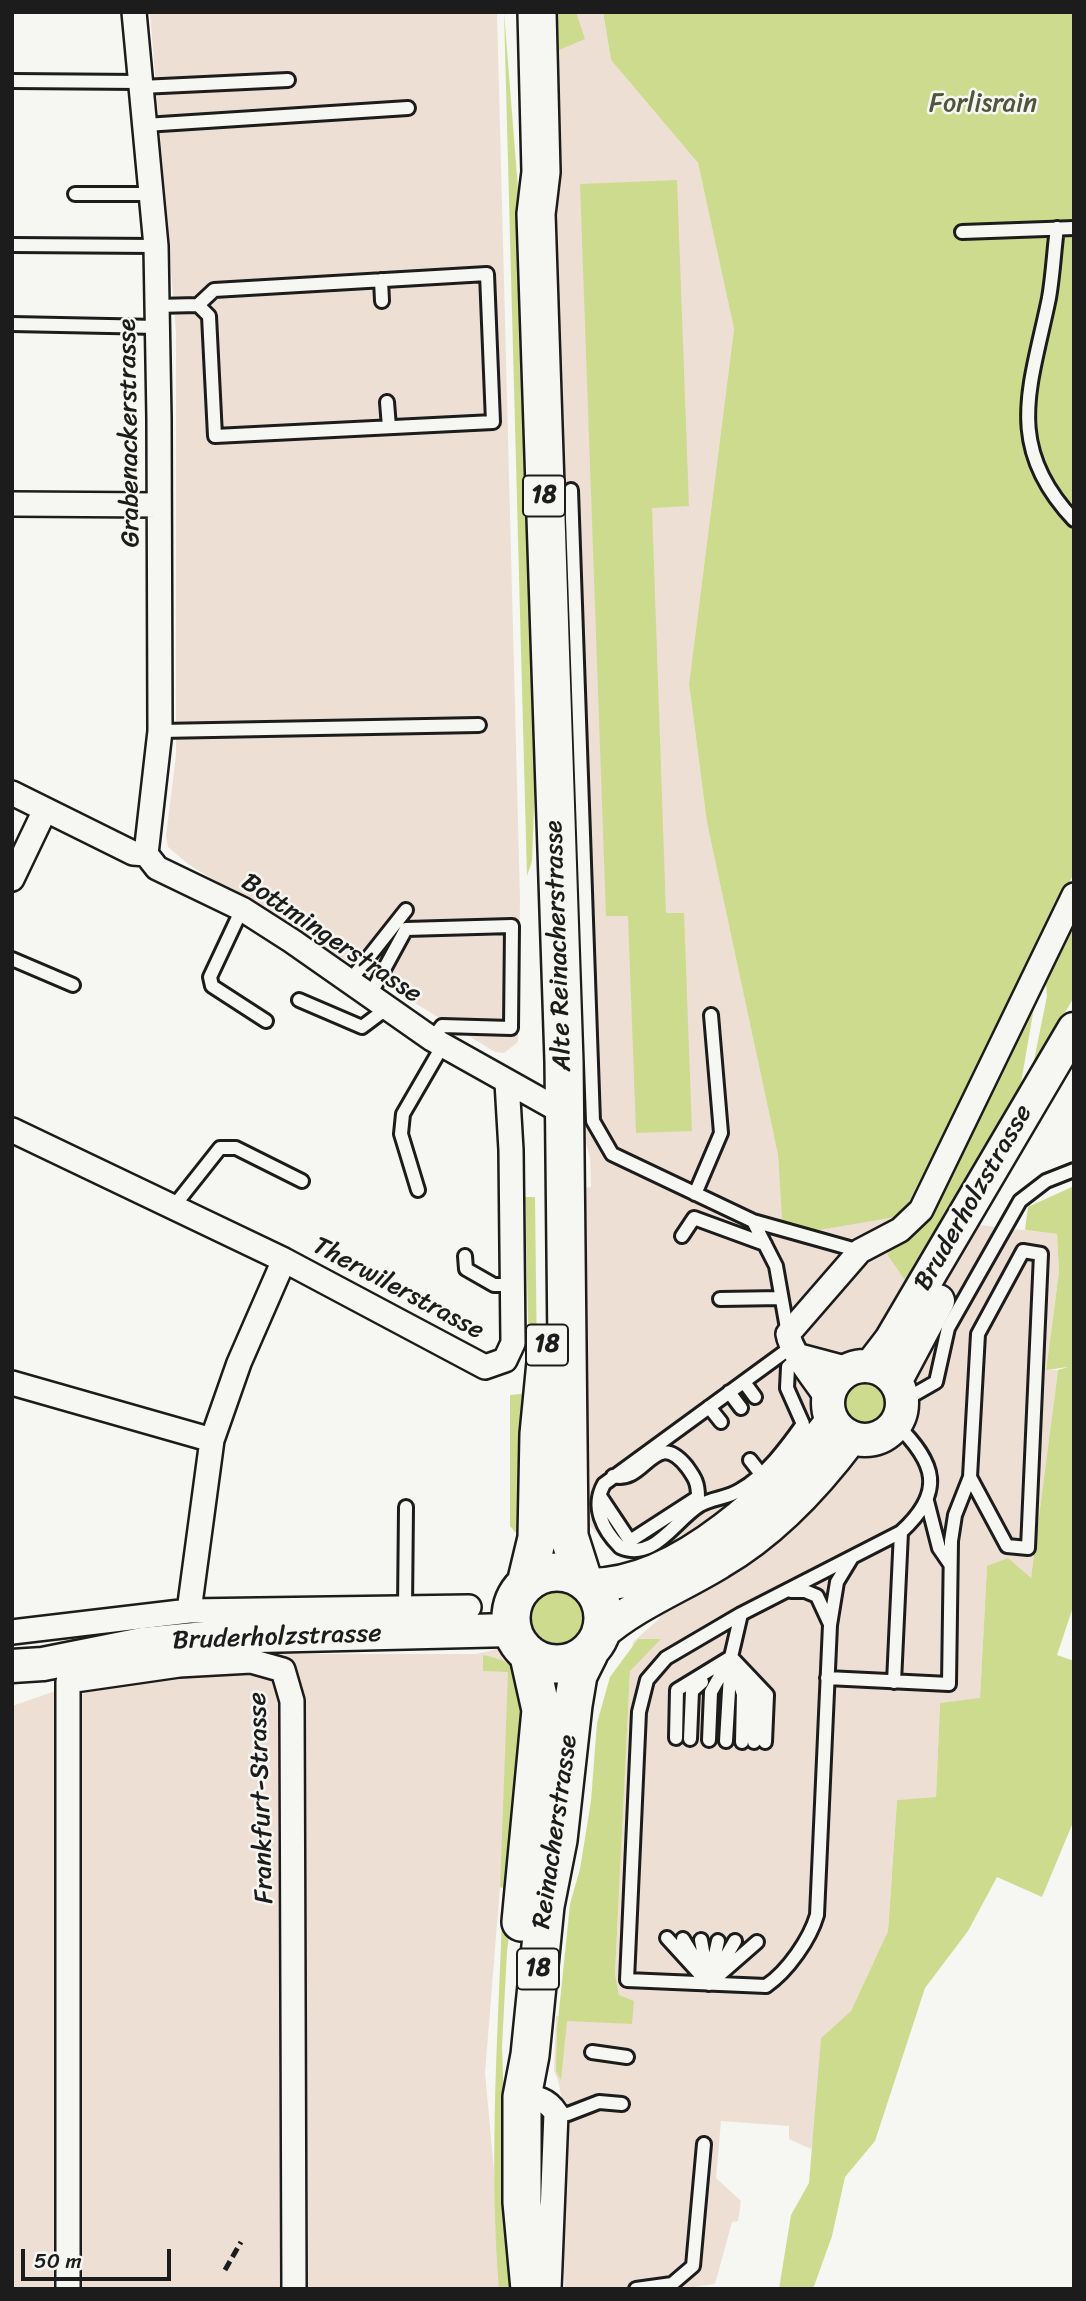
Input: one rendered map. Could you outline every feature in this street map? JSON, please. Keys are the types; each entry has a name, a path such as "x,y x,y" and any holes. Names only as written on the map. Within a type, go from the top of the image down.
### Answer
{"main road":[{"name":"Alte Reinacherstrasse","path":"517,12 526,173 536,214"},
{"name":"Alte Reinacherstrasse","path":"537,12 541,172 536,214 552,779 541,846 539,891 554,1108 569,1536 586,1582"},
{"name":"Bruderholzstrasse","path":"883,1377 891,1340 1074,1029"},
{"name":"Bruderholzstrasse","path":"883,1377 1074,1059"},
{"name":"Alte Reinacherstrasse","path":"526,1584 537,1538 539,1434 547,1365 554,1108"},
{"path":"595,1643 601,1602 586,1582 575,1575 553,1572 542,1574 526,1584 516,1596 512,1613 521,1643 544,1663 562,1665 595,1643 617,1620 723,1560 767,1529 801,1497 837,1420 838,1376 883,1377 903,1402 896,1424 876,1439 837,1420"},
{"path":"586,1582 631,1581 708,1540 779,1483 837,1420"},
{"name":"Bruderholzstrasse","path":"12,1678 28,1665 143,1644 216,1637 521,1643"},
{"name":"Reinacherstrasse","path":"521,1643 541,1710 522,1904 512,2056 522,2097"},
{"name":"Reinacherstrasse","path":"530,2289 522,2202 522,2097 530,2055 545,1906 558,1840 573,1705 578,1675 595,1643"}],"street":[{"name":"Grabenackerstrasse","path":"134,12 156,246 157,316 160,731 146,853"},
{"path":"12,504 159,505"},
{"name":"Bottmingerstrasse","path":"12,793 133,853 146,853 158,868 242,909 438,1042 554,1108"},
{"path":"12,879 45,810"},
{"path":"793,1346 860,1251 900,1230 921,1210 1074,895"},
{"name":"Therwilerstrasse","path":"12,1130 285,1260 485,1367 496,1365 510,1353 513,1285 507,1082"},
{"path":"190,1611 212,1440 239,1363 285,1260"},
{"path":"793,1346 883,1377"},
{"path":"793,1346 837,1420"},
{"path":"12,1383 212,1440"},
{"path":"12,1632 190,1611 470,1607"},
{"name":"Frankfurt-Strasse","path":"68,2278 68,1681 179,1665 251,1661 283,1670 292,1701 294,2289"},
{"path":"522,2097 538,2098 550,2103 556,2113 549,2289"}],"lane":[{"path":"12,81 141,85 288,80"},
{"path":"145,125 408,108"},
{"path":"75,194 151,194"},
{"path":"1057,228 1049,296 1028,389 1026,414 1041,479 1074,520"},
{"path":"962,232 1074,228"},
{"path":"12,245 156,246"},
{"path":"12,324 157,316 198,306 214,290 487,274 494,422 215,436 211,323 205,310 198,306"},
{"path":"381,280 382,301"},
{"path":"387,402 389,427"},
{"path":"570,490 593,1121 612,1154 753,1221 860,1251"},
{"path":"160,731 479,725"},
{"path":"242,909 210,977 212,986 266,1021"},
{"path":"349,982 406,910"},
{"path":"299,1000 362,1027 378,1003 406,929 512,926 511,1028 442,1026 438,1042 403,1114 401,1134 418,1190"},
{"path":"12,959 73,985"},
{"path":"695,1194 722,1133 711,1015"},
{"path":"174,1206 220,1148 236,1148 302,1181"},
{"path":"883,1377 936,1382 948,1328 1020,1201 1046,1181 1074,1170"},
{"path":"682,1236 694,1218 765,1244"},
{"path":"753,1221 776,1266 793,1346 787,1388 803,1424 774,1451 761,1474 722,1500 702,1504 668,1530 656,1544 638,1552 620,1547 599,1517 598,1493 613,1476 793,1346"},
{"path":"827,1678 949,1684 950,1564 955,1516 970,1477 978,1334 1023,1251 1041,1254 1028,1548 1007,1546 970,1477"},
{"path":"465,1255 467,1269 494,1285 513,1285"},
{"path":"720,1299 781,1298"},
{"path":"744,1381 755,1397"},
{"path":"729,1392 741,1408"},
{"path":"709,1407 721,1422"},
{"path":"851,1559 837,1582 830,1625 817,1914 812,1932 775,1980 766,1986 627,1980 639,1712 647,1680 666,1658 741,1614 901,1532 919,1516 927,1501 930,1486 926,1457 896,1424"},
{"path":"598,1493 630,1541 698,1497 698,1482 676,1454 670,1452 660,1453 627,1477 613,1476"},
{"path":"750,1460 761,1474"},
{"path":"927,1501 939,1548 950,1564"},
{"path":"405,1609 406,1507"},
{"path":"894,1682 901,1532"},
{"path":"788,1591 805,1591 817,1597 824,1606 830,1625"},
{"path":"726,1741 731,1657 741,1614"},
{"path":"676,1738 677,1690 731,1657"},
{"path":"691,1739 692,1690 731,1657"},
{"path":"709,1740 711,1692 731,1657"},
{"path":"731,1657 755,1694 754,1742"},
{"path":"667,1938 709,1984"},
{"path":"683,1939 709,1984"},
{"path":"701,1940 709,1984"},
{"path":"709,1984 718,1941"},
{"path":"709,1984 746,1942"},
{"path":"592,2052 627,2057"},
{"path":"556,2113 568,2114 599,2102 622,2104"},
{"path":"636,2289 672,2284 693,2266 704,2144"}],"shaded area":[{"path":"150,12 497,12 520,900 518,1042 504,1053 495,1052 188,864 168,847 166,836 176,755 176,332"},
{"path":"551,12 603,12 611,60 698,163 734,329 689,684 707,823 778,1155 783,1235 902,1216 1057,1234 1059,1272 1046,1369 1058,1370 1031,1579 987,1566 980,1699 940,1703 936,1798 897,1800 888,1931 851,2011 821,2038 815,2132 811,2149 789,2139 789,2126 721,2121 716,2178 741,2201 738,2221 732,2222 715,2284 680,2289 565,2289 561,2218 567,2134 559,2084 554,2070 556,2016 631,2024 619,1995 615,1974 630,1671 633,1642 660,1618 640,1561 620,1558 587,1523 581,1188 591,1187 590,1157 582,1129 552,169"},
{"path":"511,1646 517,1677 485,2073 496,2192 514,2289 12,2289 12,1706 163,1654 476,1654"}],"green space":[{"path":"504,12 523,252 537,723 532,861 527,876"},
{"path":"551,12 576,12 585,39 552,53"},
{"name":"Forlisrain","path":"603,12 1074,12 1074,873 902,1216 783,1236 778,1155 707,823 689,684 734,329 698,163 611,60"},
{"path":"677,180 689,506 652,508 666,913 684,913 692,1131 636,1133 628,916 606,916 580,184"},
{"path":"1074,912 1074,997 1032,1070 1047,996 1045,975"},
{"path":"1037,990 1021,1083 905,1280 887,1254 916,1231 928,1217"},
{"path":"1074,1186 1074,1604 1057,1655 1074,1661 1074,1820 1042,1897 997,1877 968,1931 925,1988 875,2141 845,2177 832,2236 813,2289 779,2289 791,2215 809,2183 821,2038 851,2011 888,1931 897,1800 936,1797 940,1703 980,1698 987,1566 1008,1558 1031,1578 1058,1370 1068,1367 1046,1370 1059,1272 1057,1234 1025,1230 1028,1207"},
{"path":"525,1197 535,1197 537,1365 528,1532 515,1532 510,1526 510,1395 530,1393"},
{"path":"865,1382 880,1388 886,1403 880,1418 865,1424 850,1418 844,1403 850,1388"},
{"path":"551,1585 565,1585 577,1590 586,1599 591,1618 589,1631 582,1642 565,1651 551,1651 539,1646 530,1637 525,1625 525,1611 530,1599 539,1590"},
{"path":"638,1639 661,1639 630,1671 615,1974 619,1995 634,2001 632,2024 567,2021 561,2080 556,2071 557,2030 570,1904 580,1869 591,1801 597,1723 610,1677"},
{"path":"483,1655 506,1662 524,1679 516,1879 507,1952 502,2046 506,2174 516,2289 499,2289 494,2189 503,1888 500,1887 508,1672 483,1671"}],"railway":[{"path":"225,2270 241,2242"}]}
